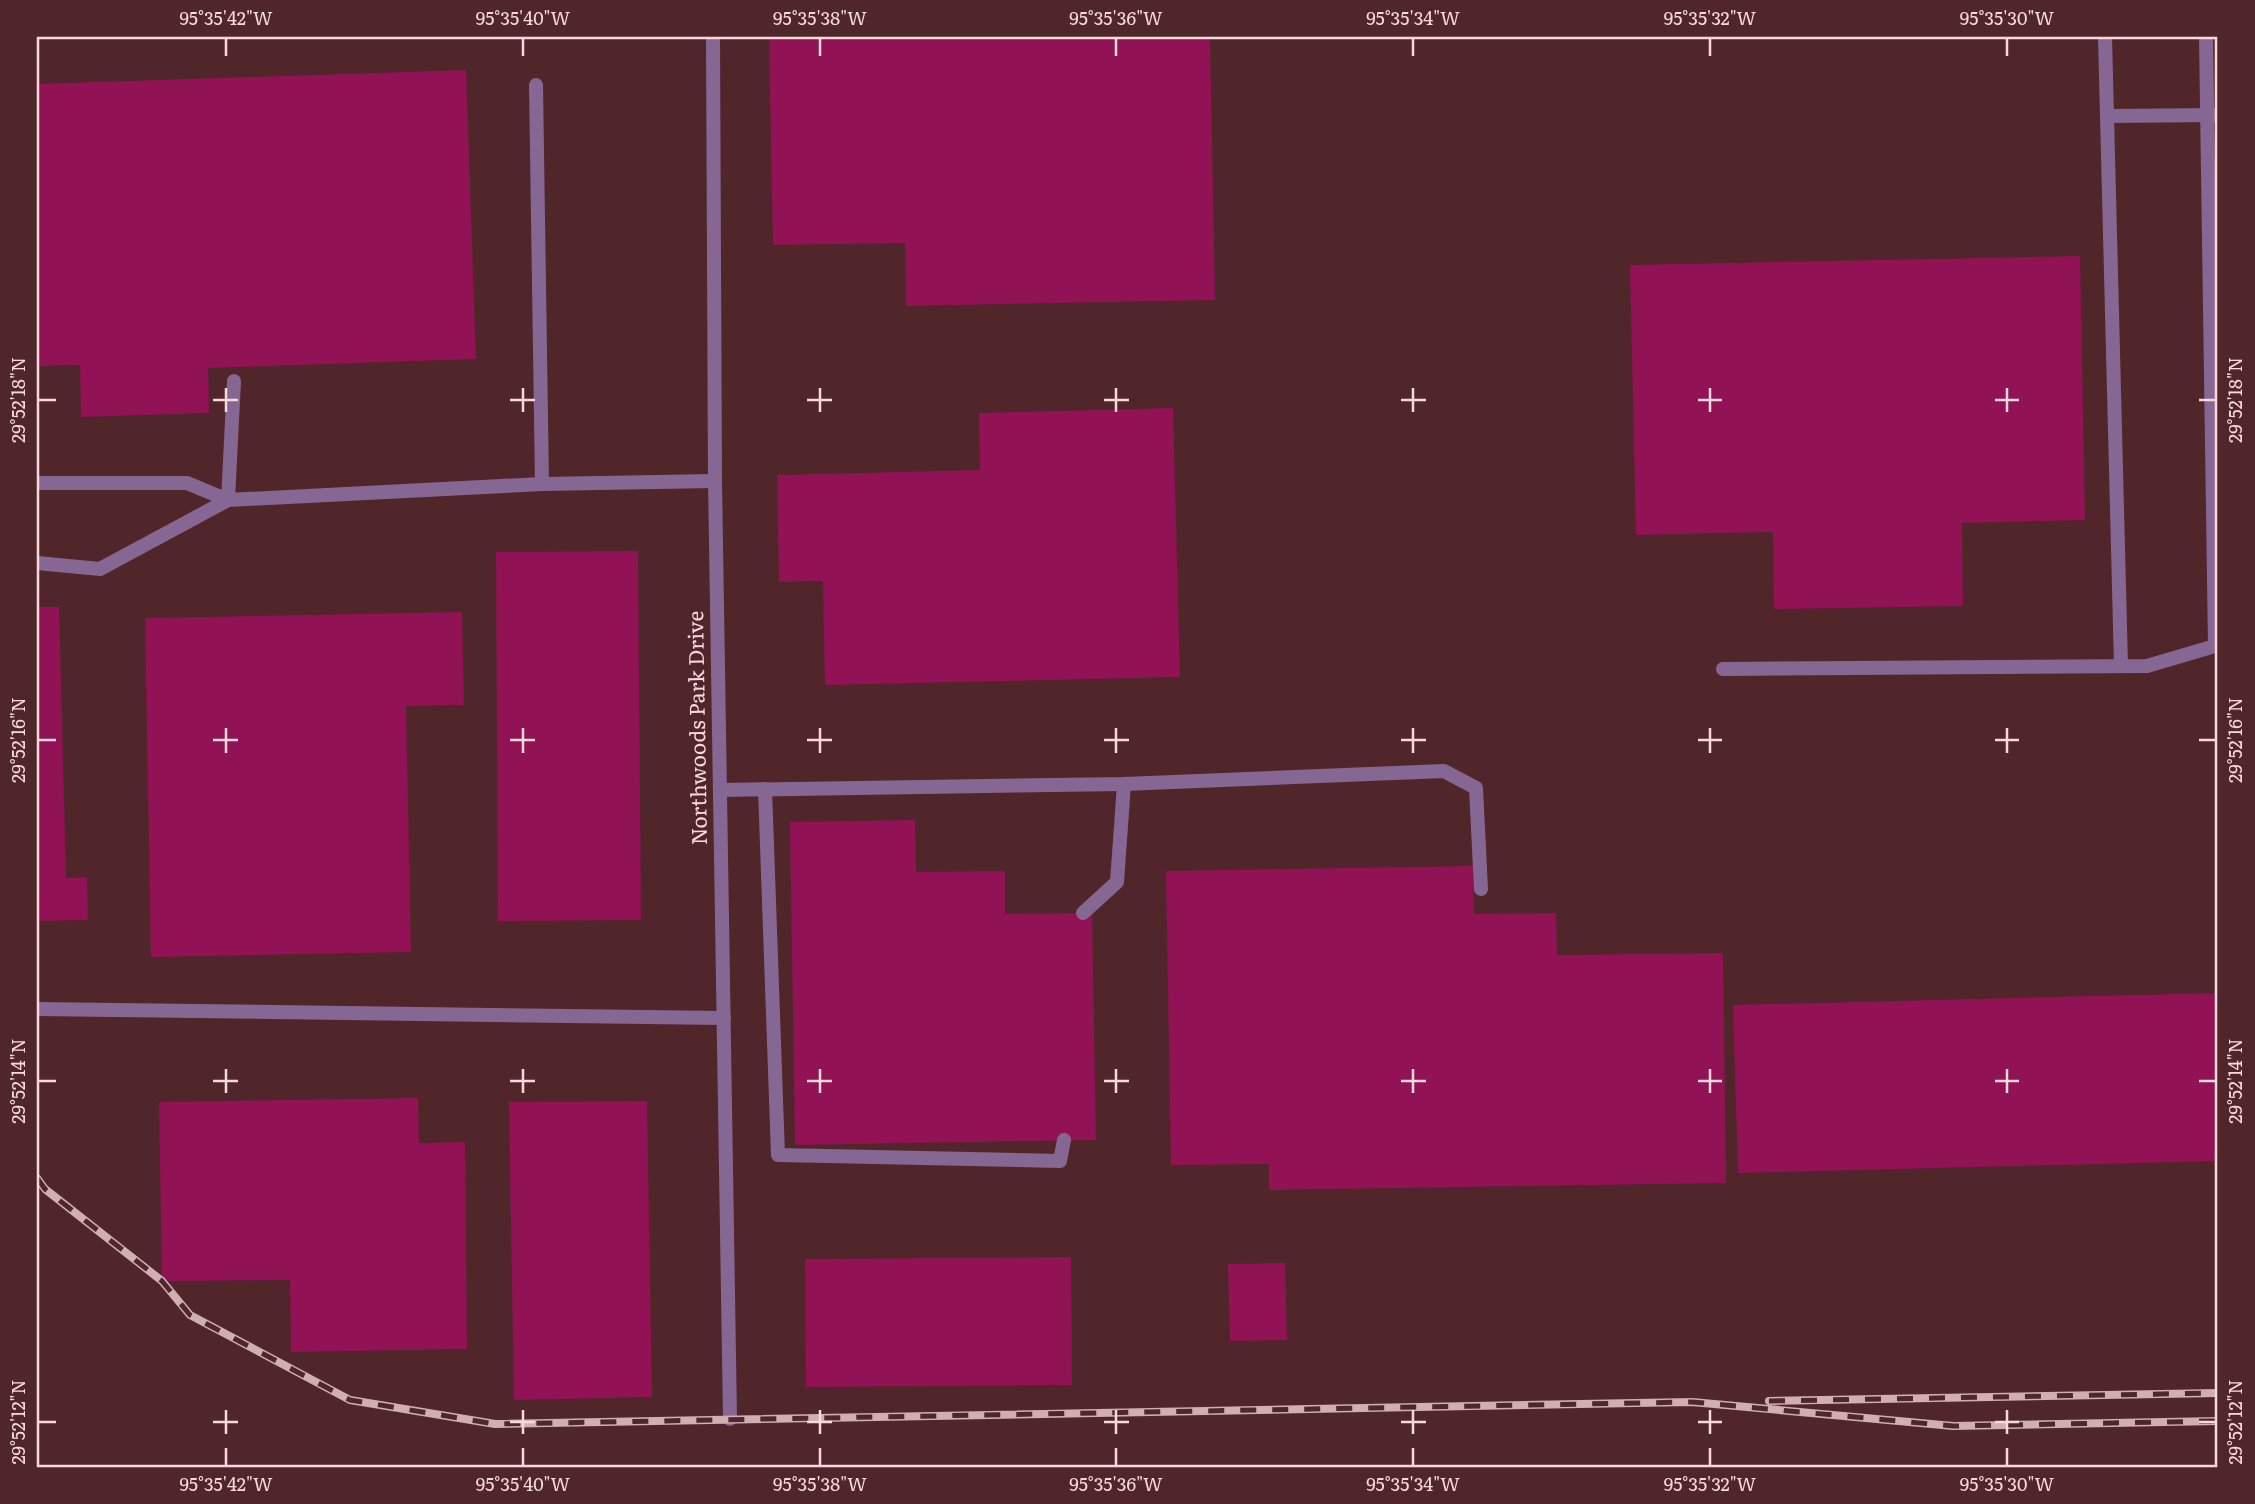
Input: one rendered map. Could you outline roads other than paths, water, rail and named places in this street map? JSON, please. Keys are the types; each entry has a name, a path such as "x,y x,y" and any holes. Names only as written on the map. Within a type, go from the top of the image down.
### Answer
{"street":[{"name":"Northwoods Park Drive","path":"713,37 715,481 730,1419"},
{"path":"2105,37 2121,666"},
{"path":"1723,669 2147,666 2217,646 2213,115 2206,37"},
{"path":"536,85 542,484"},
{"path":"2107,116 2213,115"},
{"path":"228,500 234,381"},
{"path":"37,563 100,569 228,500 542,484 715,481"},
{"path":"37,484 187,483 228,500"},
{"path":"720,790 1124,784 1444,771 1476,788 1481,889"},
{"path":"1083,913 1117,882 1124,784"},
{"path":"765,789 778,1155 1060,1161 1064,1140"},
{"path":"37,1009 724,1018"}],"railway":[{"path":"37,1178 45,1189 162,1281 190,1315 350,1400 495,1424 1692,1402 1953,1426 2218,1421"},
{"path":"1769,1401 2218,1393"}]}
